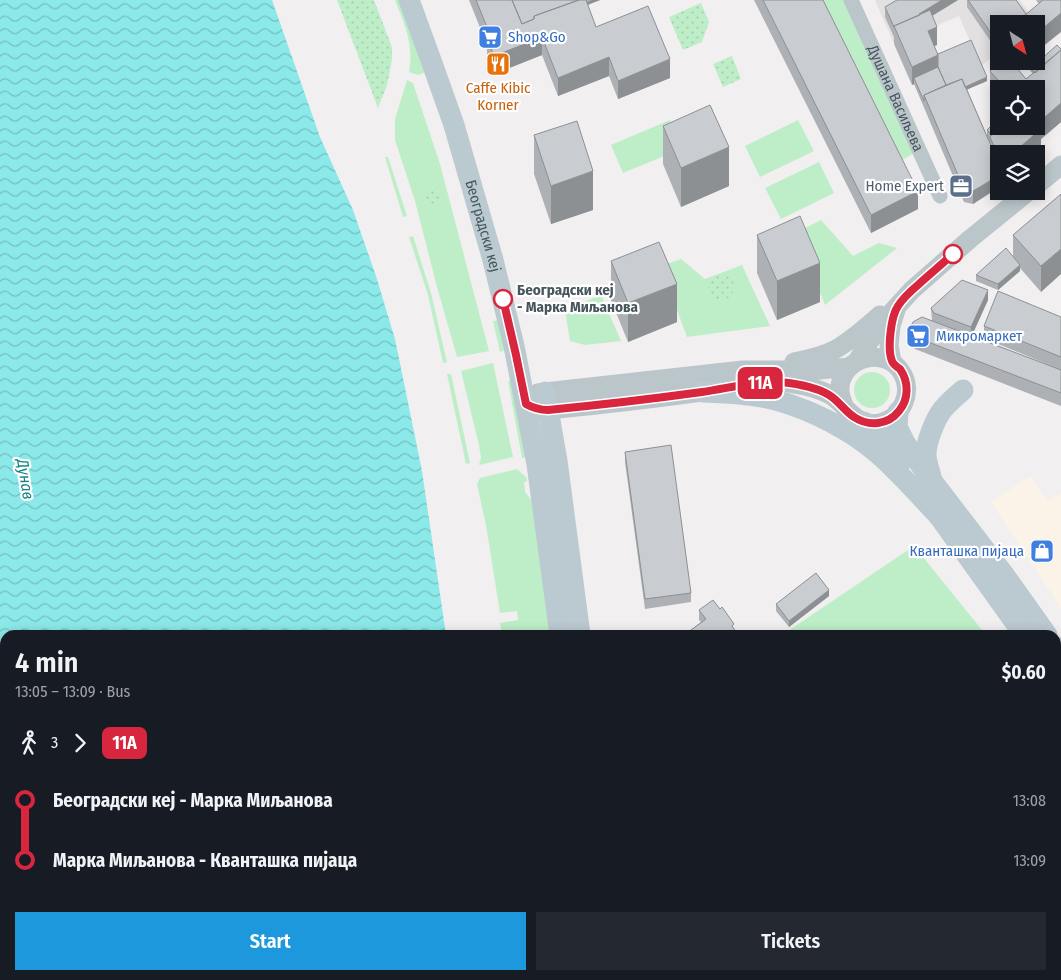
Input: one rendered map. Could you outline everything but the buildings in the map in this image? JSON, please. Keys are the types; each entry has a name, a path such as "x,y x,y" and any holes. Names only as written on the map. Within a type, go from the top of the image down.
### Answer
{"main road":[{"name":"Београдски кеј","path":"409,0 454,125 496,270 514,346 536,457 559,630"},
{"path":"932,481 926,455 931,434 942,411 963,390"},
{"path":"703,392 734,394 778,401 846,430 879,454 939,516"},
{"path":"546,401 557,460 579,630"},
{"path":"898,412 897,427 909,449 1043,630"},
{"path":"864,422 884,439 1020,630"}],"street":[{"name":"Душана Васиљева","path":"851,0 940,196"},
{"path":"1045,178 1061,165"},
{"path":"845,408 841,398 840,387 843,376 880,325 902,301 970,239 1018,200"},
{"path":"892,362 889,345 892,326 902,301"},
{"path":"762,369 815,357 834,350 902,301"},
{"path":"526,404 539,410 546,401 733,371 762,369 820,370 853,364 869,357 881,357 892,362 903,375 907,394 904,404 898,412 891,418 873,424 853,417 832,397 822,391 787,382 735,386 703,392 546,401"}],"shaded area":[{"path":"875,0 1020,0 1030,15 990,15 990,59 981,66 959,16 894,44"},
{"name":"Кванташка пијаца","path":"1030,476 1048,501 1061,493 1061,608 991,502"}],"green space":[{"path":"337,0 374,0 390,42 392,59 387,85 378,108"},
{"path":"395,0 400,0 426,72 418,75 409,72 409,44"},
{"path":"816,0 847,0 916,152 897,163"},
{"path":"701,3 709,22 702,42 683,50 669,17"},
{"path":"732,56 741,79 723,87 713,64"},
{"path":"407,80 413,83 440,164 489,351 457,357 415,201 395,140 395,119"},
{"path":"670,120 681,149 623,173 611,145"},
{"path":"798,120 814,151 760,177 745,146"},
{"path":"385,157 388,157 407,216 403,217"},
{"path":"819,162 834,193 781,219 765,188"},
{"path":"436,186 441,203 429,207 424,190"},
{"path":"821,220 853,256 879,243 897,248 825,305 804,252 779,241"},
{"path":"413,236 431,293 447,362 443,363 428,295 409,237"},
{"path":"681,259 705,279 742,265 770,326 687,337 661,266"},
{"path":"721,274 730,278 734,287 730,296 721,300 712,296 708,287 712,278"},
{"path":"601,295 621,341 585,345 570,341 565,310"},
{"path":"500,320 507,350 500,352 493,321"},
{"path":"493,363 513,457 479,465 481,458 479,445 461,371"},
{"path":"872,372 879,373 885,377 889,383 889,397 885,403 879,407 872,408 865,407 859,403 855,397 854,390 855,383 859,377 865,373"},
{"path":"447,374 451,374 470,463 466,464"},
{"path":"514,380 529,457 522,458 508,381"},
{"path":"517,469 526,477 527,481 524,482 525,492 534,503 553,630 501,630 500,623 518,620 517,611 500,613 486,525 477,484 480,478"},
{"path":"914,546 982,630 789,630"}],"water":[{"name":"Дунав","path":"0,0 272,0 320,137 353,210 395,339 422,471 445,630 0,630"}],"bus line":[{"name":"11A","path":"503,299 526,404 533,408 548,410 703,392 748,384 787,382 822,391 832,397 853,417 873,424 891,418 898,412 904,404 907,394 903,375 892,362 889,345 897,307 912,290 953,254"}],"place":[{"name":"Shop&Go","path":"490,37"},
{"name":"Caffe Kibic Korner","path":"498,64"},
{"name":"Home Expert","path":"961,186"},
{"name":"Београдски кеј - Марка Миљанова","path":"503,299"},
{"name":"Микромаркет","path":"918,336"},
{"name":"Кванташка пијаца","path":"1042,551"}]}
